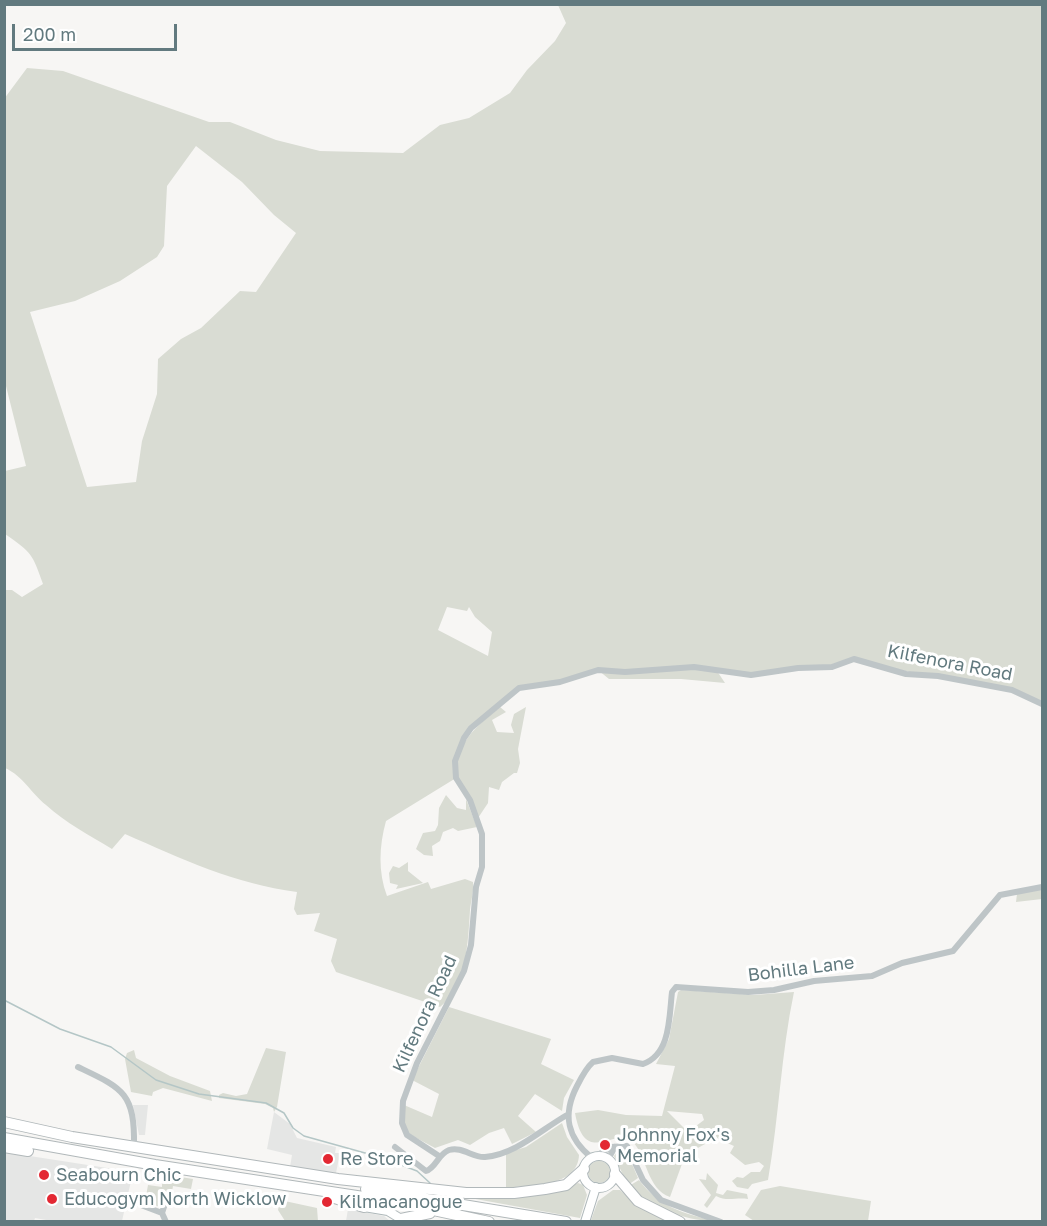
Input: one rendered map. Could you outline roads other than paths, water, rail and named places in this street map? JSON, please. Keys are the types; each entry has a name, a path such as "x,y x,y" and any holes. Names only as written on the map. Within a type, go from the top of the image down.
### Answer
{"highway":[{"path":"4,1122 72,1137 350,1181 488,1194 514,1193 566,1185 584,1169"},
{"path":"4,1129 49,1139 566,1221"},
{"path":"4,1138 82,1154 396,1202 477,1220"},
{"path":"4,1147 60,1154 82,1154"},
{"path":"615,1174 638,1201 655,1212 680,1221"},
{"path":"296,1186 364,1207"},
{"path":"401,1220 425,1213 489,1221"}],"main road":[{"path":"594,1157 608,1159 613,1165 615,1174 608,1185 597,1187 587,1182 584,1169 594,1157"},
{"path":"585,1221 597,1187"},
{"path":"364,1207 388,1211 401,1220"}],"street":[{"name":"Kilfenora Road","path":"439,1156 411,1139 404,1131 401,1114 408,1085 464,971 471,945 474,901 482,867 482,834 470,800 456,778 455,761 464,738 471,728 519,688 560,682 598,670 625,672 694,666 761,675 790,669 832,667 850,659 906,674 938,676 1003,688 1023,693 1042,704"},
{"name":"Bohilla Lane","path":"567,1115 575,1089 593,1062 612,1058 644,1064 659,1054 666,1036 672,992 676,987 736,991 774,990 814,981 872,976 902,963 953,951 1000,895 1042,887"},
{"path":"78,1066 114,1084 129,1101 134,1146"},
{"path":"395,1147 426,1171 430,1170 439,1156 457,1149 482,1158 524,1144 567,1115 573,1137 594,1157 615,1146 627,1146 631,1149 643,1180 661,1200 721,1221"},
{"path":"608,1159 615,1146"},
{"path":"162,1213 168,1194"},
{"path":"133,1202 162,1213 166,1221"}],"waterway":[{"path":"4,1000 60,1029 111,1047 156,1080 199,1094 266,1103 284,1113 293,1128 304,1136 383,1158 417,1171 430,1183"}],"place":[{"name":"Johnny Fox's Memorial","path":"605,1145"},
{"name":"Re Store","path":"328,1159"},
{"name":"Seabourn Chic","path":"44,1175"},
{"name":"Educogym North Wicklow","path":"52,1199"},
{"name":"Kilmacanogue","path":"327,1202"}]}
